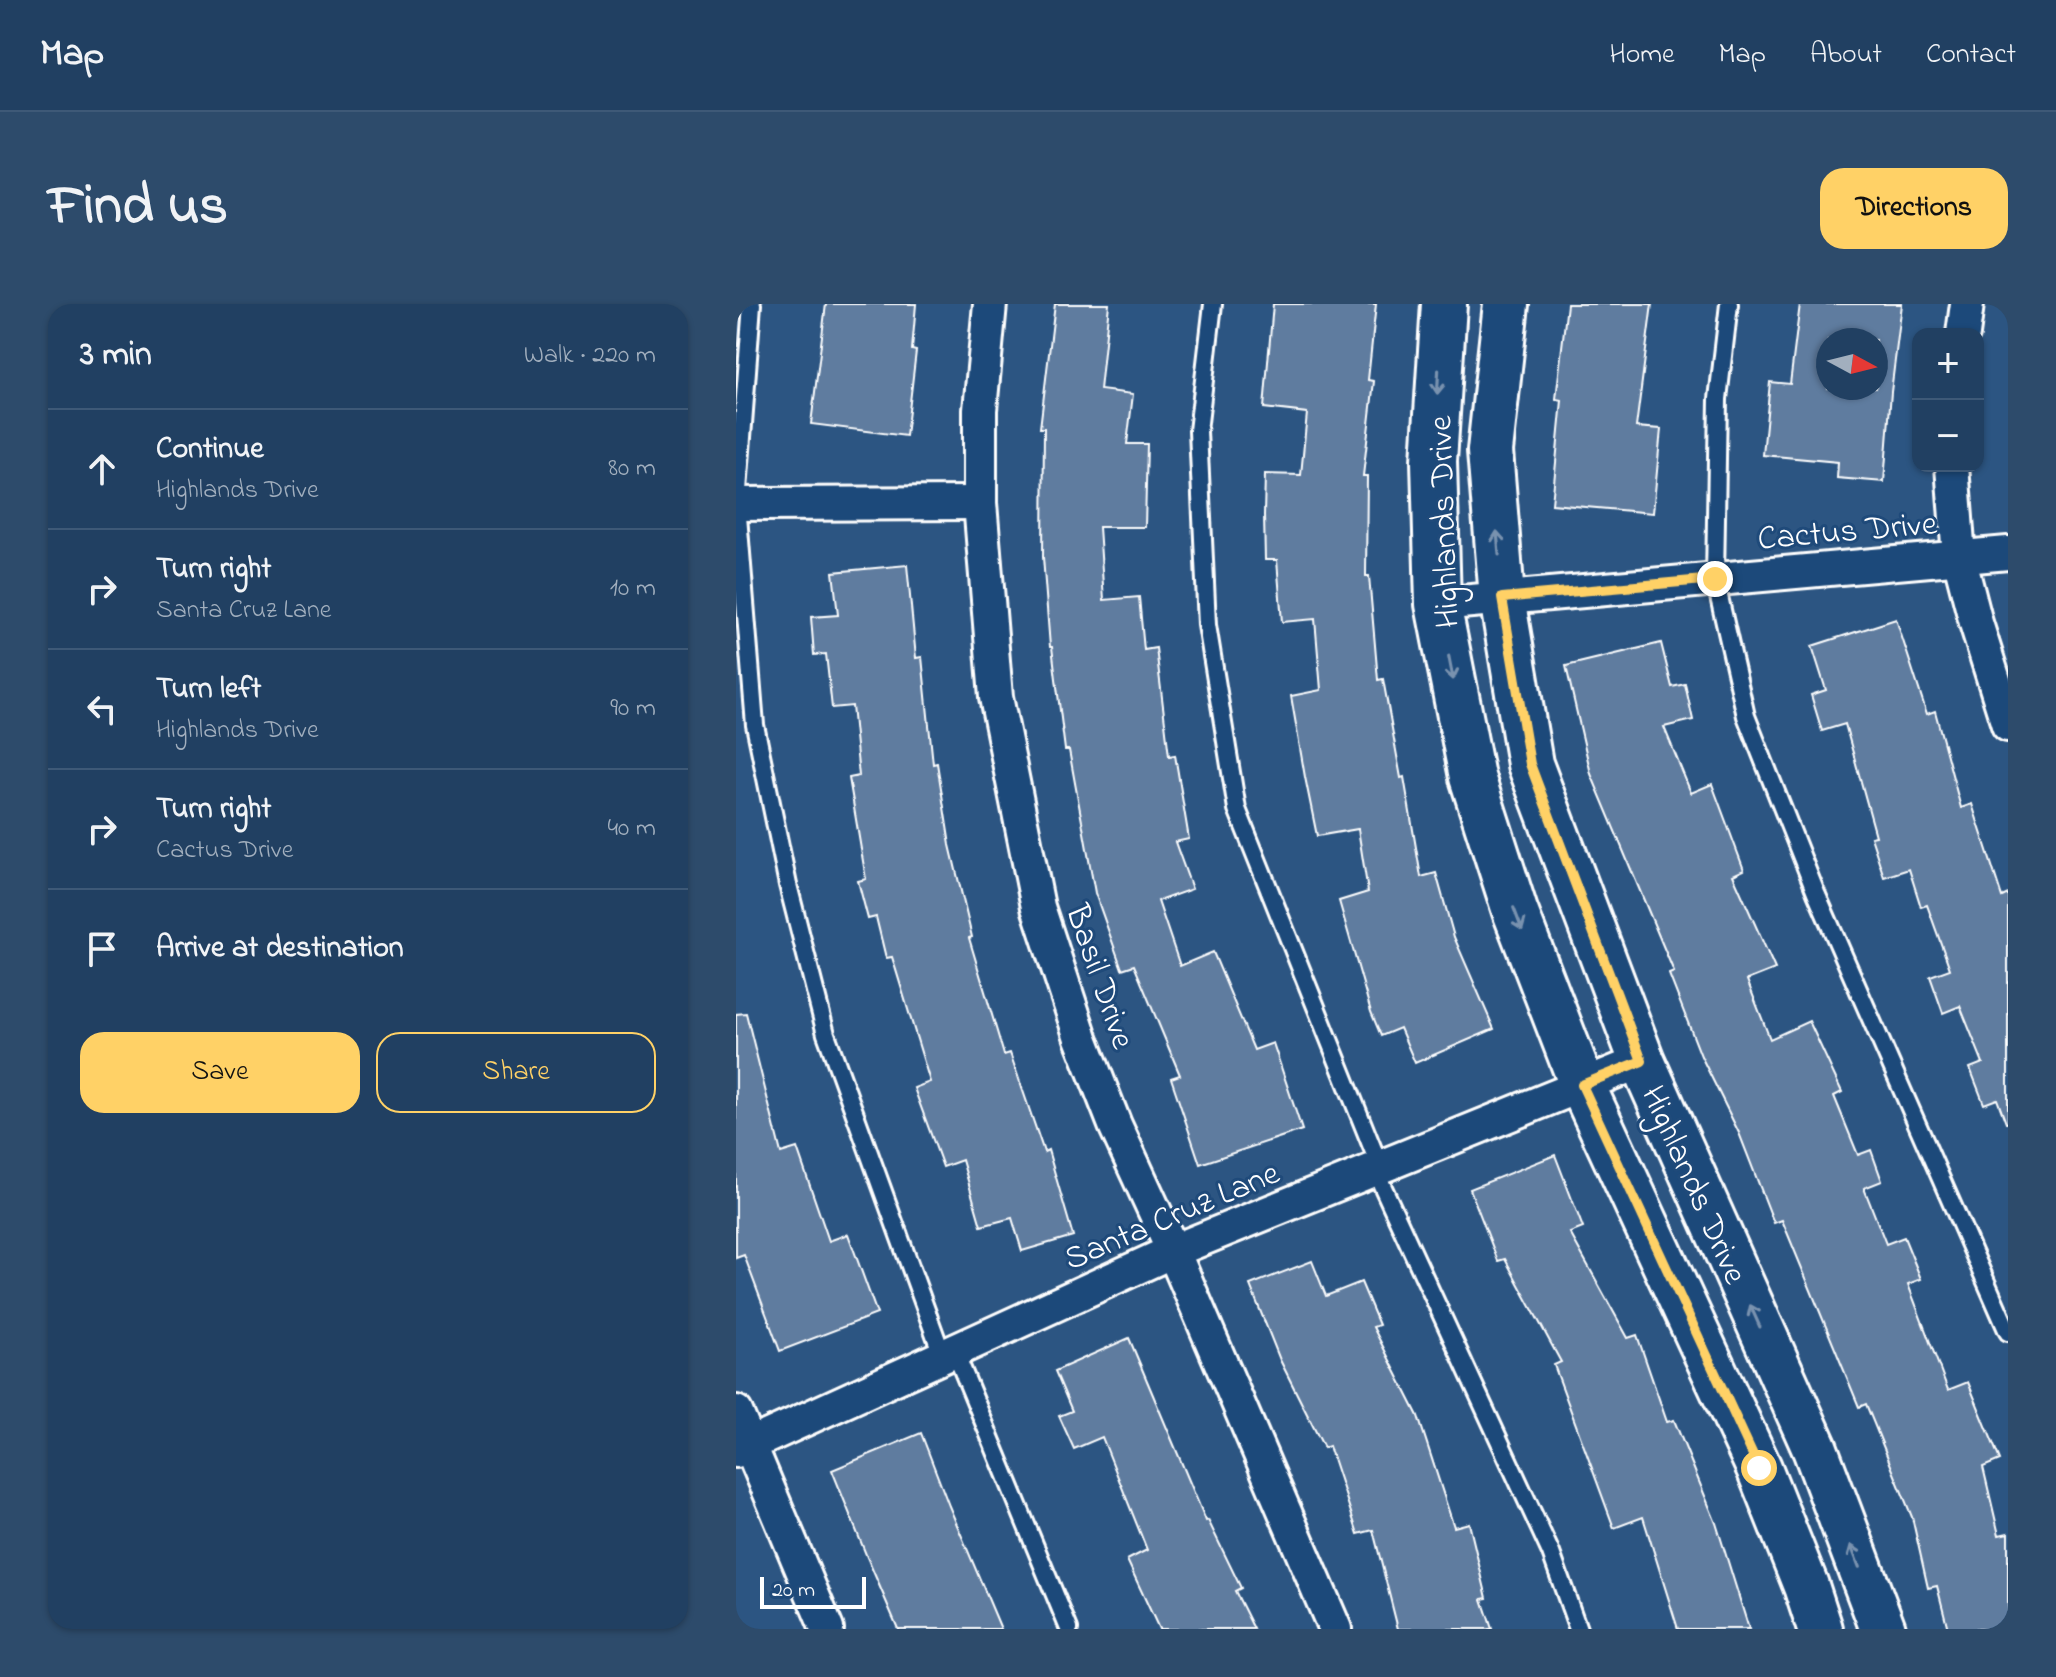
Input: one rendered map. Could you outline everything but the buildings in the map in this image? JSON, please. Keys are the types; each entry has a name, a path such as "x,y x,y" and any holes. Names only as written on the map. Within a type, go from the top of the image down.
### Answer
{"street":[{"name":"Basil Drive","path":"990,304 980,410 980,503 996,697 1038,907 1081,1038 1115,1125 1173,1251 1335,1629"},
{"name":"Highlands Drive","path":"1444,304 1434,461 1438,604 1472,777 1515,911 1582,1085 1759,1468 1820,1629"},
{"name":"Highlands Drive","path":"1506,304 1490,451 1502,598 1530,764 1642,1061 1815,1449 1883,1629"},
{"path":"1964,328 1967,304"},
{"path":"1952,472 1959,557 2008,725"},
{"path":"737,504 980,503"},
{"name":"Cactus Drive","path":"1438,604 2008,553"},
{"name":"Santa Cruz Lane","path":"744,1448 1173,1251 1642,1061"},
{"path":"736,1412 744,1448 827,1629"}],"lane":[{"path":"752,304 737,504 755,725 788,885 826,1034 949,1354 1069,1629"},
{"path":"1213,304 1198,431 1199,460 1207,625 1237,809 1377,1168 1551,1553 1578,1629"},
{"path":"1729,304 1718,399 1715,579 1746,716 1816,893 2008,1332"}],"route":[{"path":"1715,579 1502,598 1530,764 1642,1061 1582,1085 1759,1468"}]}
